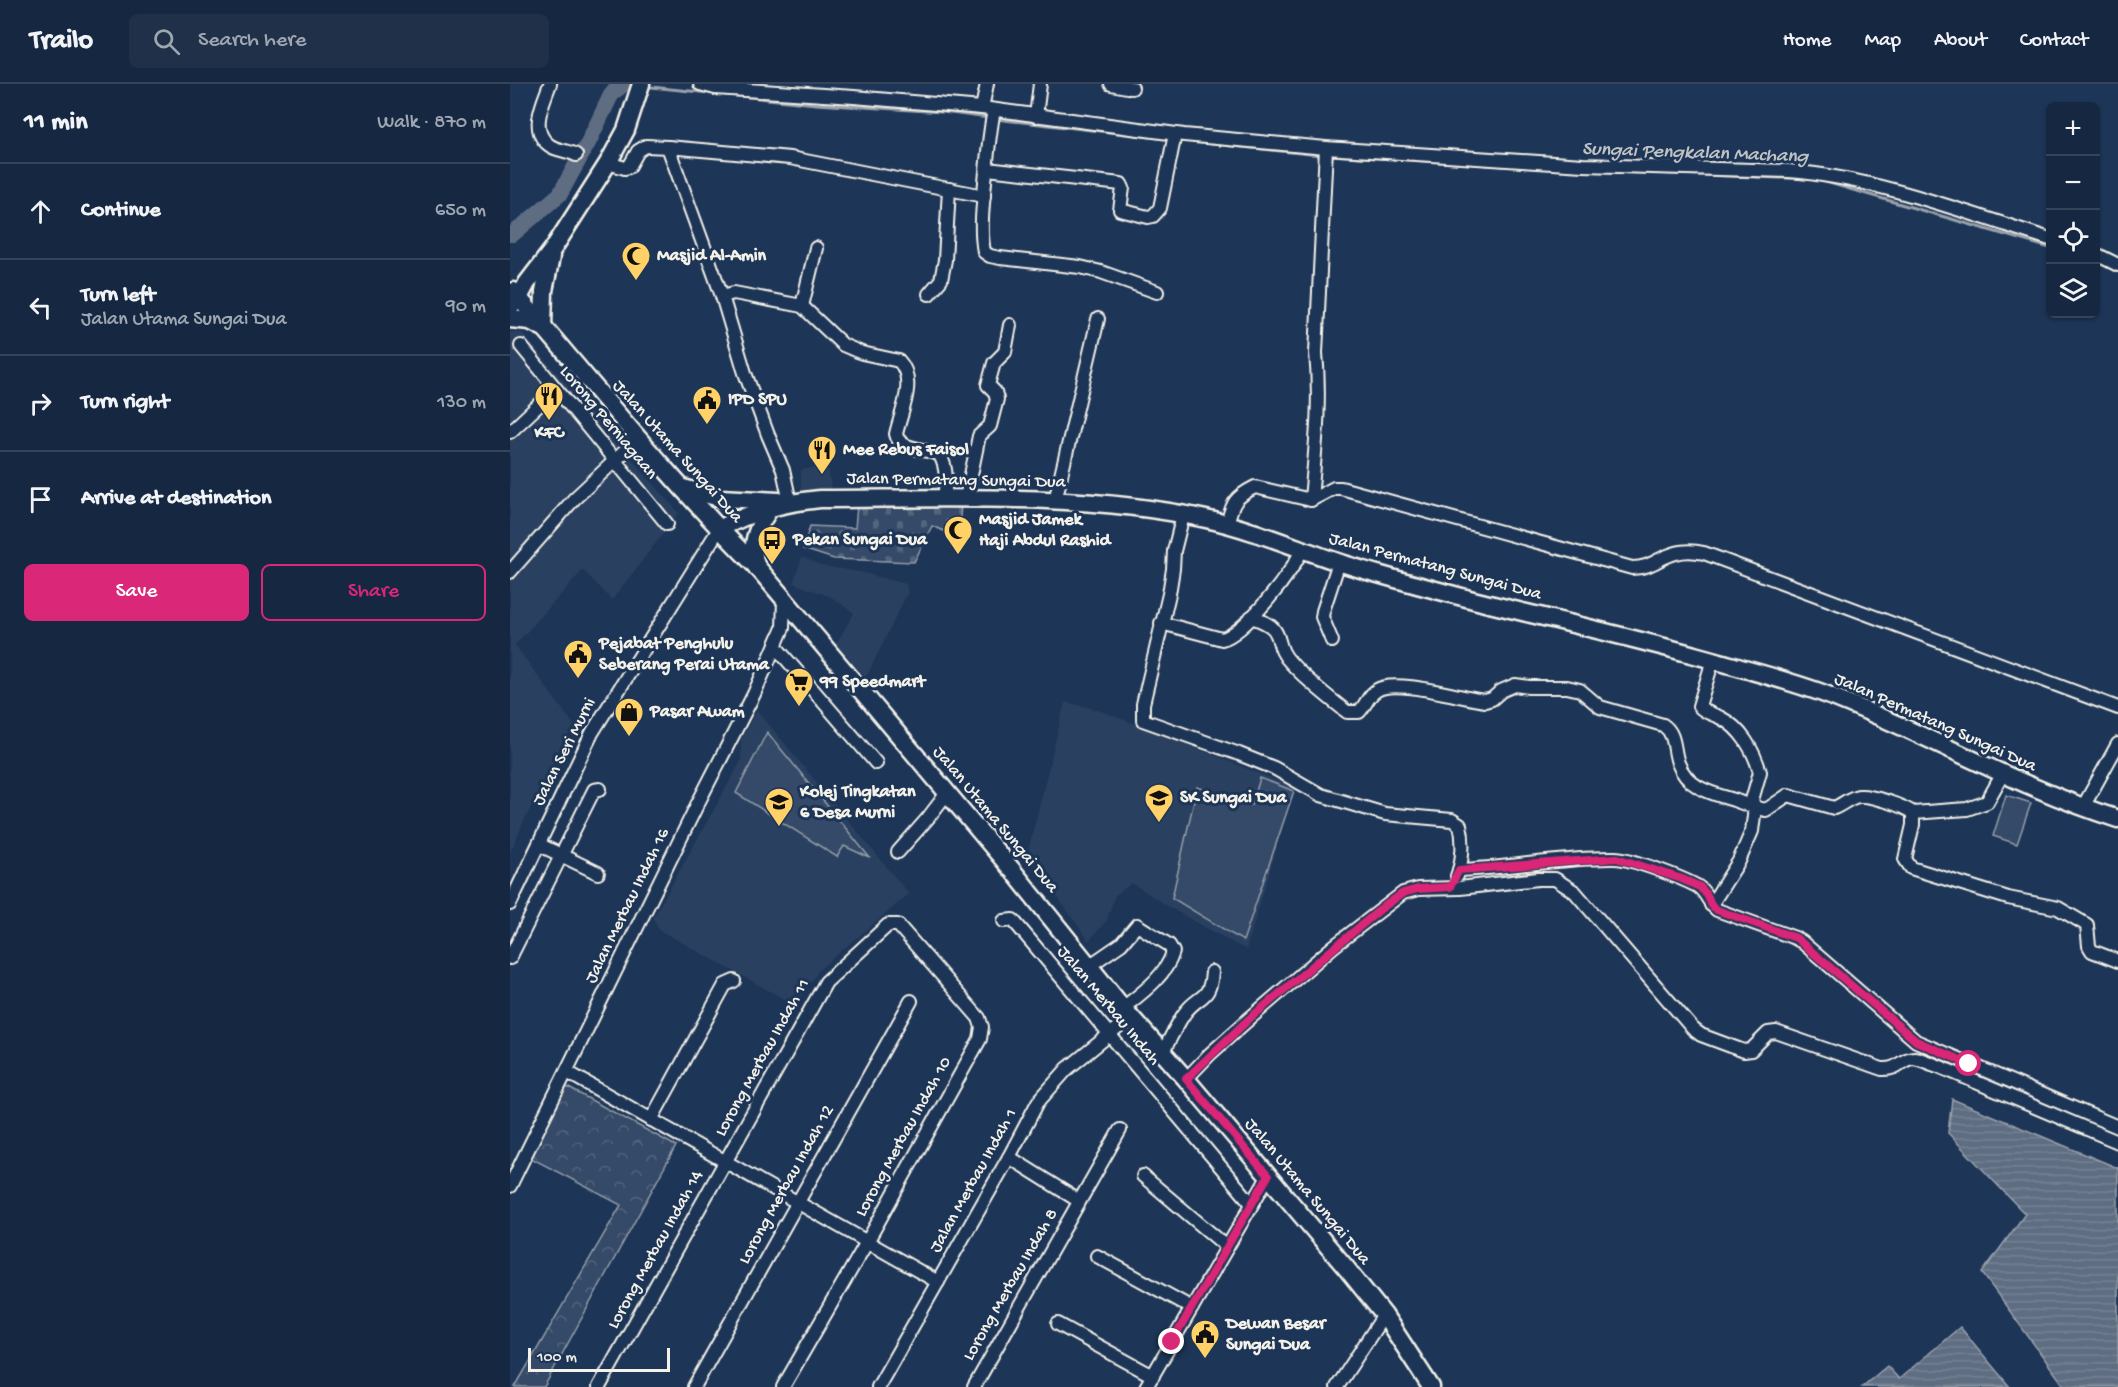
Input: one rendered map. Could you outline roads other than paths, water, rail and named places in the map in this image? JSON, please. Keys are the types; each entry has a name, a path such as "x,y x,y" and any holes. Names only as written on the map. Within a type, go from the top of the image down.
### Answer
{"main road":[{"path":"516,295 553,249 608,163 626,130 641,84"},
{"path":"510,319 530,321 543,327 544,291 553,249"},
{"name":"Jalan Utama Sungai Dua","path":"516,295 638,440 758,568 1127,1012 1268,1176 1384,1315 1431,1387"},
{"path":"682,488 720,498 790,502"},
{"name":"Jalan Permatang Sungai Dua","path":"719,529 744,516 772,506 820,499 1055,501 1129,506 1183,515 1263,534 1339,562 1414,585 1680,650 1822,693 1871,712 2002,775 2118,819"},
{"path":"758,568 753,553 754,540 761,520 772,506"}],"street":[{"path":"550,84 537,124 541,136 549,145 576,155"},
{"path":"699,84 715,88 854,97 990,110 1175,134 1326,148 1583,165 1820,173 1925,200 2046,239"},
{"path":"987,84 990,132 984,196 982,242 984,252 990,256 1080,267 1157,292"},
{"path":"1036,116 1040,84"},
{"path":"1111,84 1132,88"},
{"path":"987,169 1121,184 1123,188 1120,210 1148,217 1153,216 1160,208 1175,134"},
{"path":"608,163 629,167 638,151 646,146 668,147 790,158 984,196"},
{"path":"668,147 722,296 768,435 783,470 790,502"},
{"path":"1311,500 1319,408 1316,353 1326,148"},
{"path":"929,294 941,280 945,260 950,189"},
{"path":"802,306 816,248"},
{"path":"2100,256 2118,265"},
{"path":"722,296 734,294 802,306 843,345 862,353 899,361 906,372 908,385 896,434 897,439 903,444 940,454 946,466 947,477 944,499"},
{"path":"1055,501 1098,319"},
{"path":"966,500 979,436 990,426 997,399 995,392 988,385 994,363 1005,352 1010,326"},
{"name":"Lorong Perniagaan","path":"521,346 667,524"},
{"path":"510,432 556,389"},
{"path":"510,572 574,499 638,440"},
{"path":"1227,525 1232,503 1243,493 1255,487 1311,500 1334,488 1348,489 1632,568 1643,568 1674,553 1688,550 1704,553 2118,708"},
{"path":"1183,515 1173,551 1172,578 1143,704 1143,720 1265,765 1321,795 1385,814 1452,820 1460,825 1462,835 1459,870 1450,887"},
{"name":"Jalan Seri Murni","path":"510,904 592,733 719,529"},
{"path":"1161,623 1222,639 1233,634 1283,582 1298,560 1302,549"},
{"path":"1332,641 1322,617 1339,562"},
{"name":"Jalan Merbau Indah 16","path":"510,1186 754,694 777,644 784,622 784,600"},
{"path":"1251,617 1271,625 1278,633 1282,651 1290,662 1347,712 1359,712 1375,691 1387,687 1411,687 1485,700 1492,699 1501,691 1515,685 1567,687 1580,690 1600,707 1663,725 1670,730 1677,760 1684,776 1709,794 1755,808 1766,810 1788,795 1834,808 1852,798 1862,796 1906,808 1913,813 1967,809 1987,802 2002,775"},
{"name":"Jalan Merbau Indah 16","path":"777,644 790,629 805,624"},
{"path":"777,644 876,763"},
{"path":"1711,905 1739,861 1752,831 1755,808 1752,800 1760,772 1747,740 1725,720 1703,711 1699,706 1713,660"},
{"path":"2083,807 2118,744"},
{"path":"510,958 594,790 600,789"},
{"path":"898,852 947,793"},
{"path":"1913,813 1913,825 1905,859 1911,868 2008,898 2058,908 2087,925 2089,946 2092,951 2118,961"},
{"path":"540,845 598,873"},
{"path":"1459,870 1617,858 1682,879 1700,887 1711,905 1737,918 1796,938 1916,1041 2118,1127"},
{"path":"1186,1079 1249,1019 1403,893 1418,889 1555,879 1575,892 1693,1029 1701,1035 1744,1051 1751,1050 1768,1033 1776,1032 1882,1069 1891,1070 1905,1060 1914,1058 2118,1142"},
{"name":"Jalan Merbau Indah","path":"1004,921 1013,920 1252,1204"},
{"name":"Lorong Merbau Indah 11","path":"726,1163 826,982 888,925"},
{"name":"Lorong Merbau Indah 10","path":"783,1387 980,1039 982,1027 979,1018 898,926 888,925"},
{"name":"Jalan Merbau Indah 1","path":"878,1387 1038,1102 1067,1069 1109,1035 1154,983 1172,958 1173,952 1169,945 1137,925 1122,944 1089,966"},
{"path":"1162,1052 1186,1011 1208,993 1212,972"},
{"path":"651,1120 725,984 734,981"},
{"name":"Lorong Merbau Indah 12","path":"694,1387 911,1001"},
{"path":"567,1072 938,1282"},
{"name":"Lorong Merbau Indah 8","path":"974,1387 1120,1130"},
{"name":"Lorong Merbau Indah 8","path":"1008,1157 1079,1201"},
{"name":"Lorong Merbau Indah 14","path":"599,1387 726,1163"},
{"path":"1143,1176 1227,1247"},
{"path":"1146,1387 1268,1176"},
{"path":"1097,1256 1192,1308"},
{"path":"1337,1387 1384,1315"},
{"path":"1058,1324 1153,1376"}],"waterway":[{"name":"Sungai Pengkalan Machang","path":"510,234 513,234 560,194 612,93 624,84"},
{"name":"Sungai Pengkalan Machang","path":"651,87 816,104 943,112 989,118"},
{"name":"Sungai Pengkalan Machang","path":"995,119 1169,139"},
{"name":"Sungai Pengkalan Machang","path":"1193,142 1320,155"},
{"name":"Sungai Pengkalan Machang","path":"1329,155 1570,170"},
{"name":"Sungai Pengkalan Machang","path":"1627,172 1809,179"},
{"name":"Sungai Pengkalan Machang","path":"1819,180 2046,247"}],"place":[{"name":"Masjid Al-Amin","path":"636,282"},
{"name":"KFC","path":"549,422"},
{"name":"IPD SPU","path":"707,426"},
{"name":"Mee Rebus Faisol","path":"822,476"},
{"name":"Masjid Jamek Haji Abdul Rashid","path":"958,556"},
{"name":"Pekan Sungai Dua","path":"772,566"},
{"name":"Pejabat Penghulu Seberang Perai Utama","path":"578,680"},
{"name":"99 Speedmart","path":"799,708"},
{"name":"Pasar Awam","path":"629,738"},
{"name":"SK Sungai Dua","path":"1159,824"},
{"name":"Kolej Tingkatan 6 Desa Murni","path":"779,828"},
{"name":"Dewan Besar Sungai Dua","path":"1205,1360"}]}
